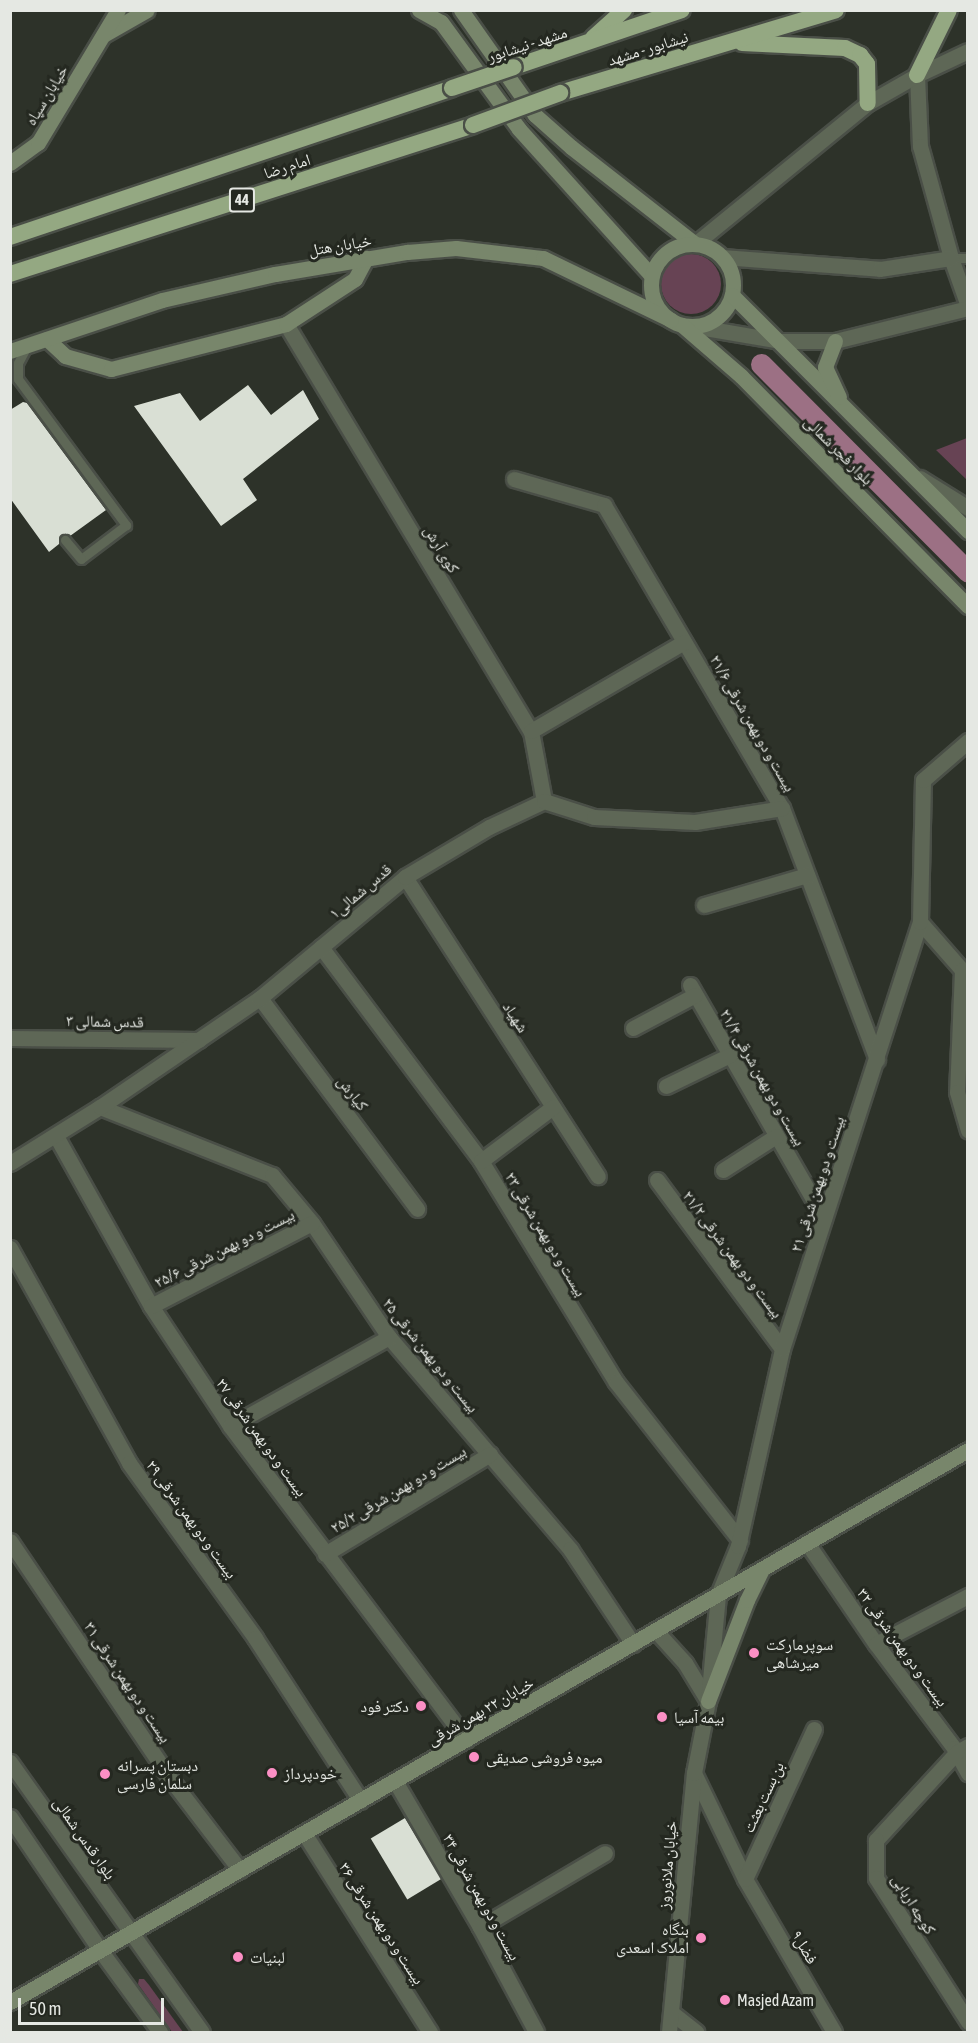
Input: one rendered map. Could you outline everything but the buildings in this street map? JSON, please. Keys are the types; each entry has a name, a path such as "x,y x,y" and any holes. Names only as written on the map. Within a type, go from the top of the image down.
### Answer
{"highway":[{"path":"587,42 624,10"},
{"name":"مشهد - نیشابور","path":"452,88 682,10"},
{"name":"نیشابور - مشهد","path":"473,124 560,93 836,10"},
{"path":"916,75 949,10"},
{"path":"730,42 845,48 860,55 867,64 870,80 868,103"},
{"name":"امام رضا","path":"10,237 452,88"},
{"name":"امام رضا","path":"10,274 473,124"}],"main road":[{"name":"خیابان سپاه","path":"10,163 38,143 118,10"},
{"name":"خیابان سپاه","path":"102,36 147,10"},
{"path":"419,10 441,22 519,129 652,276"},
{"path":"461,10 535,115 571,147 695,244 715,250 730,268 733,282 732,295 726,308 717,318 682,324 654,302 651,289 652,276 659,260 672,248 695,244"},
{"name":"خیابان هتل","path":"10,351 162,300 275,273 366,258 456,248 543,258 682,324"},
{"path":"47,339 65,356 111,369 286,324 356,279 366,258"},
{"name":"بلوار فجر شمالی","path":"732,295 968,531"},
{"name":"بلوار فجر شمالی","path":"682,324 741,376 968,606"},
{"path":"835,340 825,367 846,410"},
{"name":"خیابان ۲۲ بهمن شرقی","path":"10,2002 968,1450"},
{"path":"708,1701 747,1600 762,1569"}],"street":[{"path":"695,244 868,103 916,75 968,51"},
{"path":"682,324 780,341 835,340 968,307 951,258 920,146 916,75"},
{"path":"722,257 880,269 951,258"},
{"name":"کوی آرش","path":"286,324 531,731 544,801"},
{"path":"907,470 968,508"},
{"name":"بیست و دو بهمن شرقی ۲۱/۶","path":"514,479 604,505 782,808 877,1060"},
{"path":"531,731 684,642"},
{"name":"بیست و دو بهمن شرقی ۲۱","path":"718,1595 740,1540 782,1349 920,922 923,780 968,741"},
{"path":"544,801 594,817 695,822 782,808"},
{"name":"قدس شمالی۱","path":"10,1163 100,1107 260,998 405,877 489,827 544,801"},
{"path":"704,904 807,875"},
{"name":"شهیاد","path":"405,877 598,1176"},
{"path":"920,922 962,970 957,1092 968,1130"},
{"name":"بیست و دو بهمن شرقی ۲۳","path":"321,947 481,1161 616,1382 740,1540"},
{"name":"بیست و دو بهمن شرقی ۲۱/۴","path":"633,1028 692,990 824,1218"},
{"name":"کیارش","path":"260,998 417,1209"},
{"name":"قدس شمالی ۳","path":"10,1038 199,1040"},
{"path":"666,1086 730,1055"},
{"name":"بیست و دو بهمن شرقی ۲۵","path":"100,1107 272,1175 312,1223 389,1337 570,1549 633,1644"},
{"path":"481,1161 553,1107"},
{"name":"بیست و دو بهمن شرقی ۲۷","path":"56,1136 152,1306 230,1426 467,1740"},
{"path":"723,1170 776,1136"},
{"name":"بیست و دو بهمن شرقی ۲۱/۲","path":"657,1180 782,1349"},
{"name":"بیست و دو بهمن شرقی ۲۵/۶","path":"152,1306 312,1223"},
{"name":"بیست و دو بهمن شرقی ۲۹","path":"10,1248 129,1463 255,1638 361,1801"},
{"path":"230,1426 389,1337"},
{"name":"بیست و دو بهمن شرقی ۲۵/۲","path":"325,1554 490,1454"},
{"name":"بیست و دو بهمن شرقی ۳۱","path":"10,1541 172,1781 240,1870"},
{"name":"بیست و دو بهمن شرقی ۳۲","path":"807,1543 876,1644 962,1749 968,1773"},
{"name":"خیابان ملانوروز","path":"669,2032 694,1773 708,1701 718,1595"},
{"path":"876,1644 968,1596"},
{"path":"656,1631 685,1664 708,1701"},
{"name":"بن بست بعثت","path":"745,1879 814,1729"},
{"name":"کوچه اربابی","path":"962,1749 876,1840 876,1878 968,2022"},
{"name":"بلوار قدس شمالی","path":"10,1762 202,2032"},
{"name":"فضل۹","path":"694,1773 745,1879 834,2032"},
{"name":"بیست و دو بهمن شرقی ۳۴","path":"395,1781 480,1927 536,2032"},
{"path":"10,1817 100,1950 160,2032"},
{"name":"بیست و دو بهمن شرقی ۳۶","path":"304,1833 430,2032"},
{"path":"480,1927 605,1853"},
{"path":"672,2013 696,2032"}],"lane":[{"path":"951,258 968,258"},
{"path":"27,346 18,363 18,379 126,525 81,559 65,540"}],"shaded area":[{"path":"691,254 708,259 716,267 721,284 716,301 708,309 691,314 674,309 666,301 661,284 666,267 674,259"},
{"path":"967,438 967,480 936,450"},
{"path":"139,1979 144,1979 149,1985 183,2032 172,2032 138,1984"}],"waterway":[{"path":"761,364 968,572"}],"place":[{"name":"سوپرمارکت میرشاهی","path":"754,1653"},
{"name":"دکتر فود","path":"421,1706"},
{"name":"بیمه آسیا","path":"662,1717"},
{"name":"میوه فروشی صدیقی","path":"474,1757"},
{"name":"خودپرداز","path":"272,1773"},
{"name":"دبستان پسرانه سلمان فارسی","path":"105,1774"},
{"name":"بنگاه املاک اسعدی","path":"701,1938"},
{"name":"لبنیات","path":"238,1957"},
{"name":"Masjed Azam","path":"725,2000"}]}
